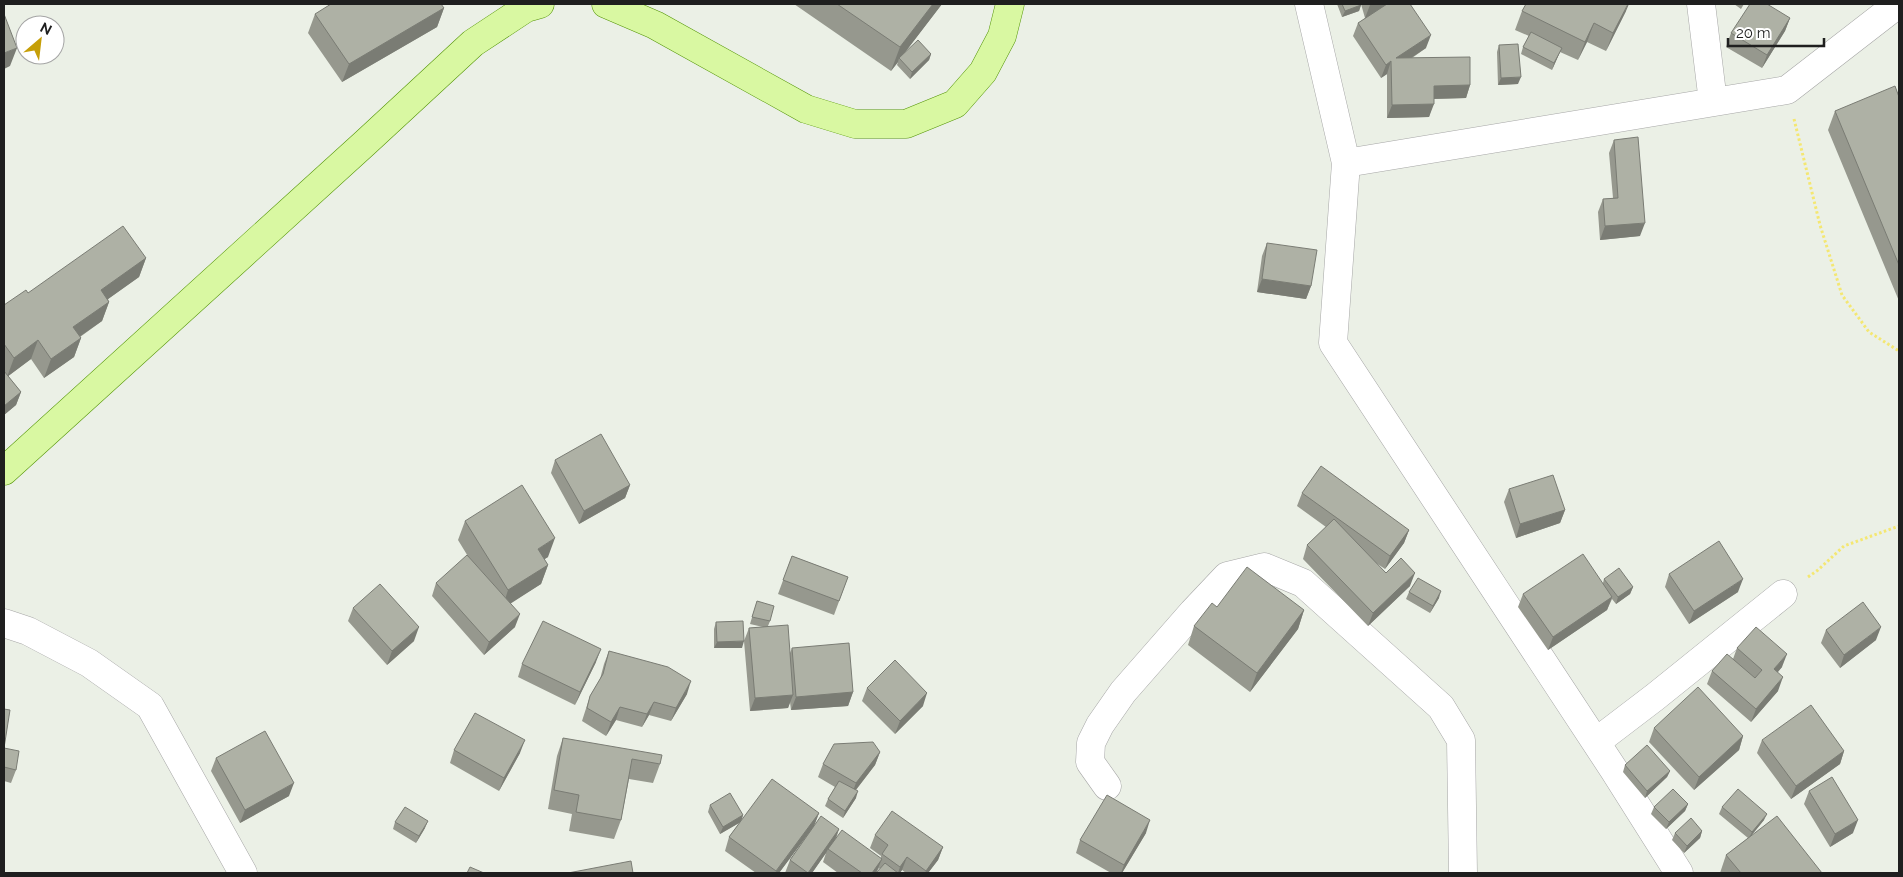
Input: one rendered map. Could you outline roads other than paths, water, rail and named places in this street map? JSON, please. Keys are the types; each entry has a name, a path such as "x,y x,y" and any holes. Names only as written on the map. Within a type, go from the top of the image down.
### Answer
{"main road":[{"path":"4,471 366,144 473,43 526,8 540,4"},
{"path":"606,4 655,25 806,109 855,124 906,124 955,104 983,72 1002,36 1010,4"}],"street":[{"path":"1309,4 1346,163 1333,343 1596,742 1679,873"},
{"path":"1701,4 1713,102"},
{"path":"1346,163 1787,90 1898,4"},
{"path":"1107,786 1090,762 1091,743 1100,725 1123,692 1227,576 1264,567 1303,583 1441,707 1461,740 1464,873"},
{"path":"1596,742 1656,697 1783,594"},
{"path":"4,622 28,631 89,663 150,706 242,873"}]}
